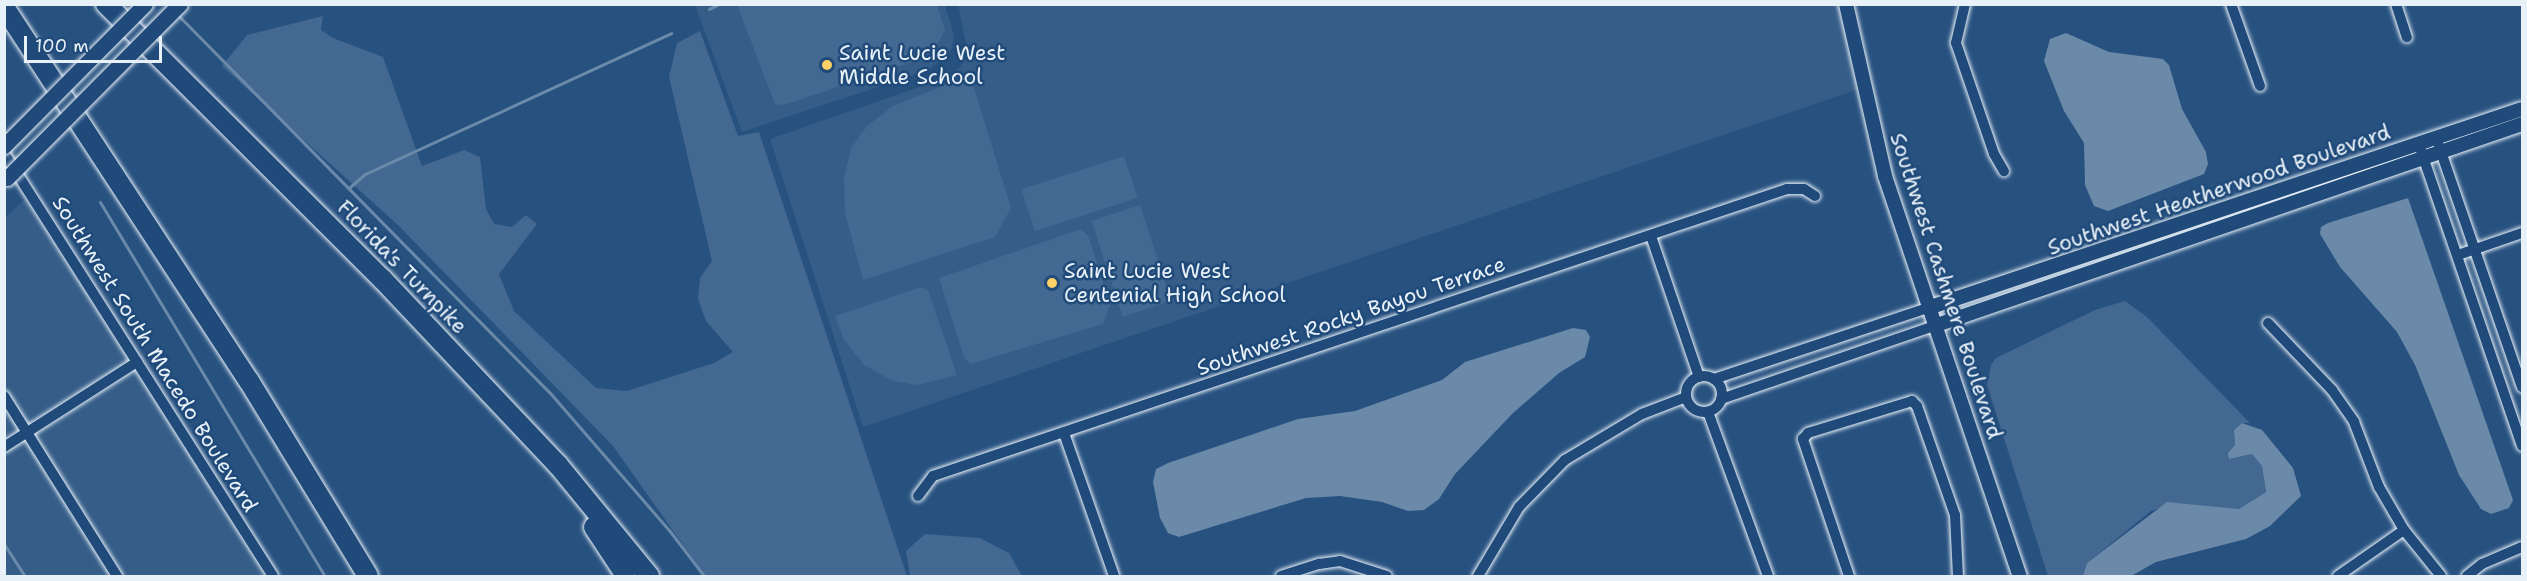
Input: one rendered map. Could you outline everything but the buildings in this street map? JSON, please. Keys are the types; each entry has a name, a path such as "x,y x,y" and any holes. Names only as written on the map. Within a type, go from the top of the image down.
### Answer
{"highway":[{"name":"Florida's Turnpike","path":"106,4 383,280 526,433 649,576"},
{"path":"4,7 313,486 368,576"},
{"path":"526,433 625,574"},
{"path":"313,486 382,576"}],"main road":[{"path":"4,146 145,4"},
{"path":"7,178 180,4"}],"street":[{"name":"Southwest Cashmere Boulevard","path":"1846,4 1886,176 1934,326 2020,576"},
{"path":"1965,4 1956,43 1994,154 2004,171"},
{"path":"2231,4 2260,86"},
{"path":"2396,4 2407,37"},
{"name":"Southwest Heatherwood Boulevard","path":"1929,308 2422,151 2523,110"},
{"name":"Southwest Heatherwood Boulevard","path":"2439,145 2523,124"},
{"path":"2439,145 2523,387"},
{"name":"Southwest Heatherwood Boulevard","path":"1934,326 2405,167 2422,151"},
{"path":"2422,151 2523,446"},
{"name":"Southwest South Macedo Boulevard","path":"4,153 273,576"},
{"name":"Southwest Rocky Bayou Terrace","path":"918,496 933,476 1787,189 1804,189 1815,196"},
{"path":"2458,255 2523,233"},
{"path":"1651,236 1699,377"},
{"path":"1708,412 1692,408 1686,397 1690,382 1699,377 1714,379 1797,354 1929,308"},
{"path":"2268,323 2332,390 2354,422 2379,487 2404,530 2441,576"},
{"path":"1708,412 1721,399 1805,368 1934,326"},
{"path":"1797,354 1798,362 1805,368"},
{"path":"4,447 137,363"},
{"path":"1714,379 1721,387 1721,399"},
{"path":"4,396 117,576"},
{"path":"1478,576 1519,507 1565,460 1624,423 1686,397"},
{"path":"1849,576 1803,439 1808,433 1911,401 1917,406 1954,515 1958,576"},
{"path":"1708,412 1767,576"},
{"path":"1064,433 1114,576"},
{"path":"2338,576 2404,530"},
{"path":"2467,576 2482,564 2523,548"},
{"path":"1281,576 1319,564 1340,561 1387,576"}],"shaded area":[{"name":"Saint Lucie West Centenial High School","path":"958,4 1838,5 1859,89 863,427 770,139 948,77 961,66 968,52"},
{"name":"Saint Lucie West Middle School","path":"695,5 945,5 954,36 952,49 929,70 742,132"},
{"name":"Saint Lucie West Middle School","path":"737,5 937,5 945,30 932,55 784,105 775,104"},
{"path":"323,16 321,30 333,38 383,57 422,166 464,150 480,157 486,209 494,224 512,227 526,215 537,224 499,274 514,311 596,388 627,391 714,363 733,352 706,321 698,299 700,278 712,261 669,77 677,43 700,31 738,136 759,132 907,576 705,576 613,446 399,226 222,66 247,35"},
{"path":"2066,33 2109,52 2163,59 2169,65 2182,109 2206,152 2208,164 2204,174 2108,211 2094,206 2085,185 2084,143 2064,111 2044,61 2050,39"},
{"path":"970,75 1011,208 995,237 863,280 845,213 844,178 851,148 867,126 893,106"},
{"path":"1124,156 1138,198 1035,231 1021,189"},
{"path":"2408,198 2513,500 2509,508 2491,514 2481,509 2459,475 2415,365 2397,332 2340,267 2320,234 2321,227 2328,223"},
{"path":"25,199 130,361 28,426 5,387 5,218"},
{"path":"1140,205 1171,301 1123,317 1091,221"},
{"path":"1081,229 1089,237 1110,305 1103,324 971,364 964,357 939,278"},
{"path":"921,287 928,290 957,375 917,385 893,381 864,365 844,340 835,316"},
{"path":"2125,301 2147,317 2250,423 2242,423 2234,430 2235,445 2229,459 2252,454 2262,466 2266,492 2239,509 2175,503 2151,511 2087,563 2083,576 2048,576 1987,385 1991,365 1996,358 2095,310"},
{"path":"1573,328 1586,330 1590,337 1585,357 1559,373 1513,413 1455,474 1439,499 1424,510 1408,511 1382,502 1340,496 1306,498 1179,537 1168,533 1160,518 1153,482 1156,469 1168,463 1298,419 1355,411 1442,380 1465,362"},
{"path":"135,370 265,576 123,576 33,435"},
{"path":"4,406 20,431 5,440 4,440"},
{"path":"2242,423 2262,430 2293,468 2301,496 2270,526 2246,539 2156,562 2131,576 2083,576 2087,563 2167,502 2239,509 2266,492 2262,466 2252,454 2229,459 2228,453 2235,445 2234,430"},
{"path":"25,440 112,576 5,576 5,453"},
{"path":"925,534 980,538 1009,553 1022,576 910,576 906,551"}],"waterway":[{"path":"709,9 717,5"},
{"path":"177,14 551,394 669,530 704,576"},
{"path":"350,187 365,174 671,33"},
{"path":"100,202 325,576"},
{"path":"4,544 25,576"}],"place":[{"name":"Saint Lucie West Middle School","path":"827,65"},
{"name":"Saint Lucie West Centenial High School","path":"1052,283"}]}
